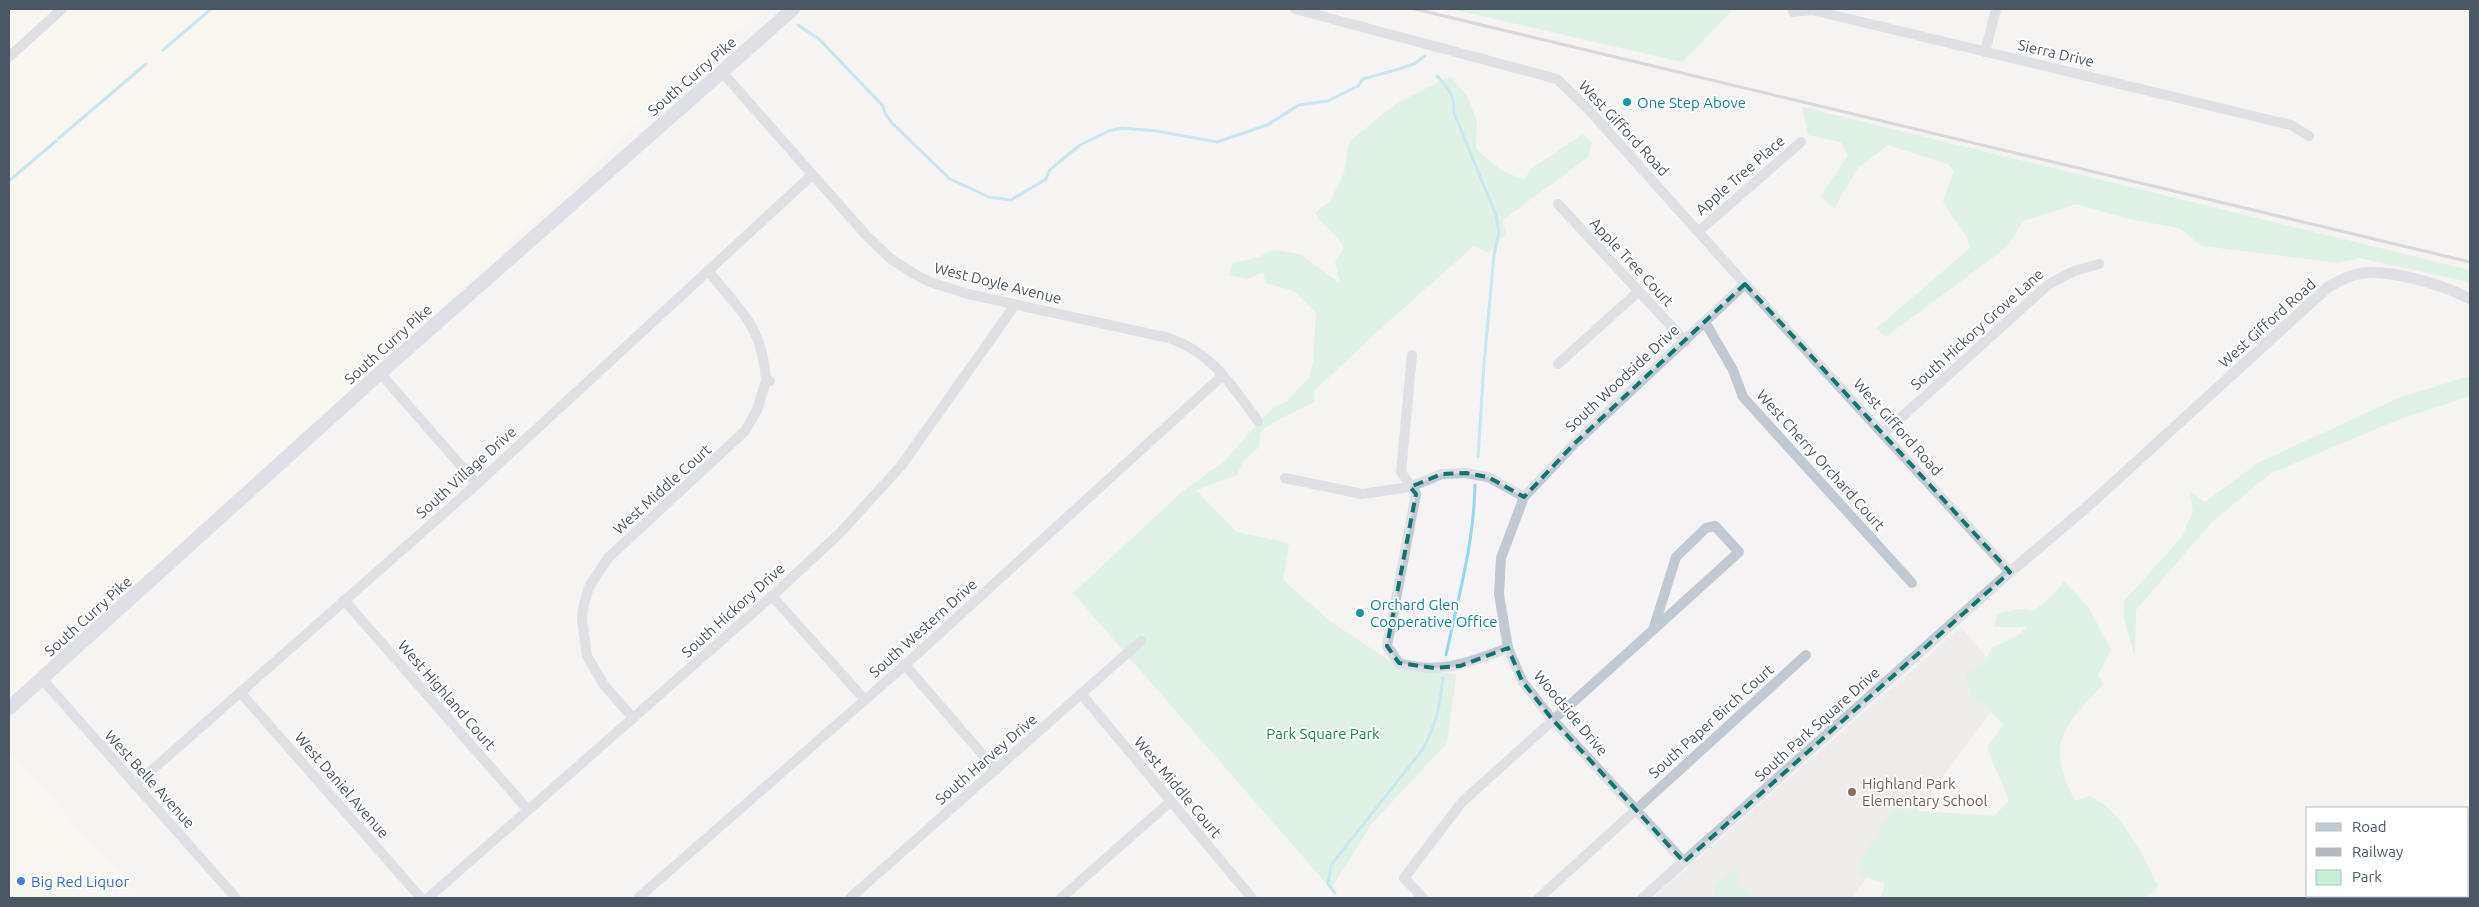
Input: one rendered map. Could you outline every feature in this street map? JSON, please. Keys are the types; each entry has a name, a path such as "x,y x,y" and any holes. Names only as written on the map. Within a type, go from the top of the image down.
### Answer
{"main road":[{"name":"South Curry Pike","path":"9,708 380,373 721,71 794,9"}],"street":[{"path":"9,57 62,9"},
{"name":"West Gifford Road","path":"1295,9 1557,78 1588,109 1745,284 2010,572 2088,506 2327,288 2339,281 2362,273 2391,275 2455,291 2470,299"},
{"path":"1985,52 1996,9"},
{"name":"Sierra Drive","path":"1793,12 1812,10 2292,125 2309,136"},
{"name":"West Doyle Avenue","path":"721,71 812,176 879,248 903,268 930,282 1016,305 1169,338 1195,349 1223,375 1258,421"},
{"name":"Apple Tree Place","path":"1699,231 1801,142"},
{"name":"South Village Drive","path":"136,785 477,484 812,176"},
{"name":"Apple Tree Court","path":"1558,204 1685,341"},
{"name":"South Hickory Grove Lane","path":"1884,433 2049,284 2074,271 2100,264"},
{"name":"West Middle Court","path":"634,718 604,685 591,665 584,646 580,620 586,598 599,569 608,558 742,435 757,410 768,381 760,342 748,319 708,271"},
{"name":"South Woodside Drive","path":"1524,498 1575,443 1745,284"},
{"path":"1558,364 1639,291"},
{"name":"South Hickory Drive","path":"428,898 772,596 834,539 888,482 1016,305"},
{"name":"West Cherry Orchard Court","path":"1705,322 1733,370 1743,397 1912,583"},
{"path":"1412,355 1401,472 1416,494 1387,646 1399,663 1434,668 1460,666 1508,648"},
{"path":"380,373 477,484"},
{"name":"South Western Drive","path":"638,898 905,665 1223,375"},
{"path":"1285,478 1362,494 1410,487 1442,474 1466,473 1488,478 1524,498"},
{"name":"Woodside Drive","path":"1524,498 1501,558 1499,594 1508,648 1522,681 1552,719 1684,862"},
{"path":"1422,898 1404,878 1462,802 1552,719 1653,630 1739,552 1715,526 1706,528 1676,557 1653,630"},
{"name":"South Park Square Drive","path":"1643,898 2010,572"},
{"path":"772,596 865,700"},
{"name":"West Highland Court","path":"344,600 528,810"},
{"name":"South Harvey Drive","path":"850,898 1141,641"},
{"name":"South Paper Birch Court","path":"1539,898 1806,656"},
{"path":"905,665 996,770"},
{"name":"West Belle Avenue","path":"42,680 236,898"},
{"name":"West Daniel Avenue","path":"240,692 421,898"},
{"name":"West Middle Court","path":"1082,694 1170,802 1252,898"},
{"path":"1062,898 1170,802"}],"highlighted area":[{"path":"1745,284 2010,572 1684,862 1552,719 1522,681 1508,648 1460,666 1434,668 1399,663 1387,646 1416,494 1410,487 1442,474 1466,473 1488,477 1524,497 1575,443"}],"shaded area":[{"path":"9,9 764,9 215,516 9,712"},
{"name":"Highland Park Elementary School","path":"1961,627 2010,686 1852,898 1653,898"},
{"path":"9,750 141,898 9,898"}],"green space":[{"path":"1451,9 1734,9 1682,62"},
{"name":"Park Square Park","path":"1450,76 1467,96 1477,120 1476,149 1501,170 1524,180 1531,169 1583,134 1592,142 1588,157 1503,220 1506,234 1488,253 1474,246 1390,320 1314,391 1315,401 1281,418 1261,431 1259,447 1244,460 1237,475 1196,490 1237,532 1289,543 1283,580 1331,622 1393,663 1456,675 1447,743 1372,823 1331,889 1073,593 1183,491 1226,460 1274,407 1286,402 1309,378 1313,362 1316,313 1294,291 1266,283 1263,272 1247,279 1228,275 1233,263 1259,257 1273,250 1300,254 1340,283 1335,261 1344,248 1315,213 1330,201 1344,173 1349,142 1394,105"},
{"path":"1802,107 2470,270 2470,285 2465,281 2359,258 2338,263 2202,246 2179,228 2129,219 2077,204 2023,221 2008,246 1886,337 1876,329 1970,248 1966,235 1943,201 1954,171 1948,164 1888,145 1858,168 1834,208 1820,197 1848,155 1841,142 1808,135"},
{"path":"2470,376 2470,396 2400,419 2271,473 2212,522 2136,610 2135,658 2124,619 2124,601 2182,537 2193,511 2189,491 2205,502 2258,463 2401,397"},
{"path":"2064,581 2089,608 2111,650 2098,675 2103,685 2077,714 2062,738 2060,750 2061,765 2075,801 2090,796 2102,803 2122,823 2138,847 2158,885 2155,891 2143,898 1881,898 1885,883 1859,875 1861,859 1893,809 1994,816 2009,801 1992,761 1988,746 2004,724 1971,695 1965,675 1984,663 1992,648 2017,636 2027,627 1995,627 1997,613 2021,609 2034,611 2055,593"},
{"path":"1736,869 1741,875 1739,884 1754,898 1715,898 1715,886"}],"waterway":[{"path":"163,50 211,9"},
{"path":"798,25 819,39 883,106 885,113 892,123 950,179 989,197 1011,200 1046,179 1049,171 1080,145 1109,131 1122,128 1156,131 1217,142 1267,125 1299,105 1328,101 1358,86 1363,79 1414,64 1425,56"},
{"path":"59,138 146,64"},
{"path":"1437,76 1452,97 1454,113 1496,215 1499,232 1494,255 1478,457"},
{"path":"9,181 56,141"},
{"path":"1446,655 1469,550 1475,485"},
{"path":"1335,893 1328,884 1331,865 1423,749 1437,715 1443,678"}],"railway":[{"path":"1415,9 2470,262"}],"place":[{"name":"One Step Above","path":"1627,102"},
{"name":"Orchard Glen Cooperative Office","path":"1360,613"},
{"name":"Highland Park Elementary School","path":"1852,792"},
{"name":"Big Red Liquor","path":"21,881"}]}
